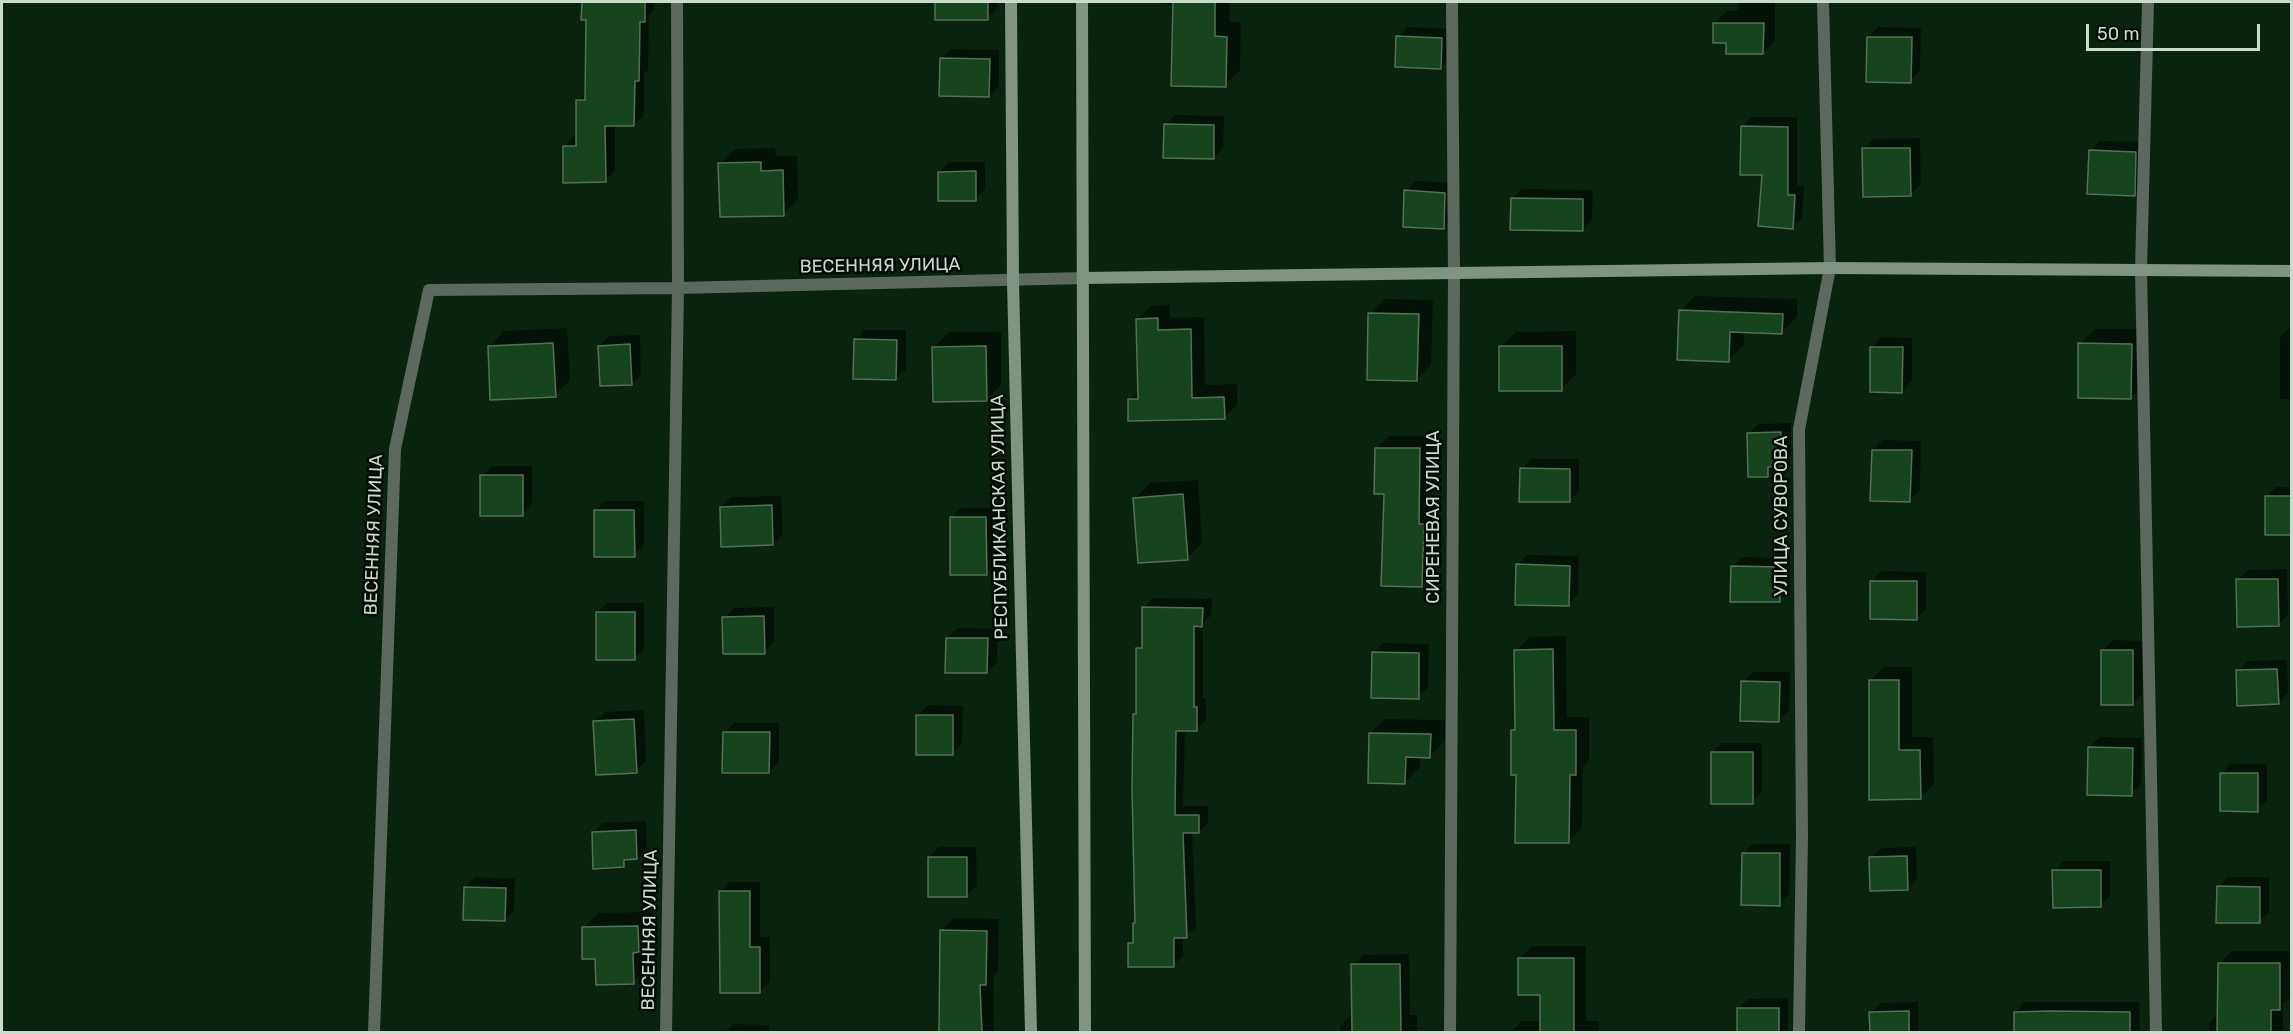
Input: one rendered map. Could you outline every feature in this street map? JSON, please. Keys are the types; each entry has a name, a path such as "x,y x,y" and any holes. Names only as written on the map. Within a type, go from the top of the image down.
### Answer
{"street":[{"name":"ВЕСЕННЯЯ УЛИЦА","path":"666,1032 678,288 677,2"},
{"name":"РЕСПУБЛИКАНСКАЯ УЛИЦА","path":"1011,2 1013,281 1031,1032"},
{"path":"1082,2 1085,1032"},
{"name":"СИРЕНЕВАЯ УЛИЦА","path":"1450,1032 1454,274 1452,2"},
{"name":"УЛИЦА СУВОРОВА","path":"1799,1032 1802,836 1799,429 1830,268 1823,2"},
{"path":"2148,2 2141,269 2156,1032"},
{"path":"1083,278 1830,268 2292,271"},
{"name":"ВЕСЕННЯЯ УЛИЦА","path":"374,1032 395,449 429,290 678,288 1083,278"}],"building":[{"path":"582,2 645,2 645,22 640,22 639,81 635,81 634,126 605,126 606,182 563,183 563,146 576,146 576,100 585,100 586,20 581,20"},
{"path":"935,2 988,2 988,20 935,20"},
{"path":"1173,2 1215,2 1215,36 1227,37 1226,87 1171,86"},
{"path":"1713,23 1764,23 1763,54 1726,54 1726,43 1713,43"},
{"path":"1396,36 1442,38 1441,69 1395,67"},
{"path":"1867,37 1912,37 1911,83 1866,82"},
{"path":"940,58 990,59 989,97 939,96"},
{"path":"1164,124 1214,125 1214,159 1163,158"},
{"path":"1741,126 1788,127 1788,195 1795,195 1793,229 1758,226 1762,175 1740,175"},
{"path":"1862,148 1910,148 1911,196 1863,197"},
{"path":"2089,150 2136,152 2135,196 2087,194"},
{"path":"761,162 761,171 783,170 784,216 720,217 718,163"},
{"path":"976,171 976,201 938,201 938,172"},
{"path":"1404,190 1445,193 1444,229 1403,227"},
{"path":"1511,198 1583,199 1583,231 1510,230"},
{"path":"1679,310 1783,314 1782,334 1730,332 1729,362 1677,360"},
{"path":"1368,313 1419,314 1417,381 1367,380"},
{"path":"1158,318 1158,330 1191,329 1192,398 1224,397 1225,419 1128,421 1128,399 1138,399 1136,319"},
{"path":"854,339 897,340 896,380 853,379"},
{"path":"553,343 556,397 490,400 488,346"},
{"path":"2078,343 2132,344 2131,399 2078,398"},
{"path":"630,344 632,385 600,386 598,346"},
{"path":"986,346 987,401 933,402 932,347"},
{"path":"1499,346 1562,346 1562,391 1499,391"},
{"path":"1870,347 1903,347 1902,393 1870,392"},
{"path":"1781,432 1782,467 1768,467 1768,477 1748,477 1747,433"},
{"path":"1375,448 1420,448 1419,524 1424,524 1422,587 1381,586 1384,494 1374,494"},
{"path":"1872,450 1912,450 1910,502 1870,501"},
{"path":"1520,468 1570,469 1570,502 1519,502"},
{"path":"480,475 523,475 523,516 480,516"},
{"path":"1183,494 1188,560 1138,563 1133,498"},
{"path":"2265,496 2292,496 2292,535 2265,535"},
{"path":"772,505 773,545 721,547 720,507"},
{"path":"594,510 634,510 635,557 594,557"},
{"path":"950,517 986,517 987,575 950,575"},
{"path":"1516,564 1570,566 1569,606 1515,605"},
{"path":"1731,566 1780,567 1780,602 1730,602"},
{"path":"2236,579 2278,579 2279,626 2237,627"},
{"path":"1870,581 1917,581 1917,620 1870,619"},
{"path":"1142,607 1203,608 1202,627 1194,626 1194,707 1197,707 1197,731 1176,731 1175,815 1199,815 1199,833 1183,833 1187,938 1174,938 1174,967 1128,967 1128,943 1133,943 1133,923 1135,923 1133,714 1136,714 1136,648 1142,648"},
{"path":"596,612 635,612 635,660 596,660"},
{"path":"764,616 765,654 723,654 722,617"},
{"path":"946,638 988,638 987,673 945,673"},
{"path":"1553,649 1554,730 1576,730 1576,775 1570,775 1569,843 1515,843 1516,775 1511,775 1511,730 1515,730 1514,650"},
{"path":"2101,650 2133,650 2133,705 2101,705"},
{"path":"1372,652 1419,653 1419,699 1371,698"},
{"path":"2277,669 2279,704 2237,706 2236,670"},
{"path":"1869,680 1899,680 1899,750 1920,750 1921,799 1869,800"},
{"path":"1741,681 1780,682 1779,722 1740,721"},
{"path":"916,715 953,715 953,755 916,755"},
{"path":"634,719 637,773 596,775 593,721"},
{"path":"723,732 770,732 769,773 722,773"},
{"path":"1369,733 1431,734 1430,758 1406,757 1405,784 1368,783"},
{"path":"2088,747 2133,748 2132,796 2087,795"},
{"path":"1711,752 1753,752 1753,804 1711,804"},
{"path":"2220,773 2258,773 2258,812 2220,811"},
{"path":"636,830 637,859 624,860 624,867 593,869 592,832"},
{"path":"1742,853 1780,853 1780,906 1741,905"},
{"path":"1907,856 1908,890 1870,891 1869,857"},
{"path":"928,857 967,857 967,897 928,897"},
{"path":"2052,870 2101,870 2101,907 2053,908"},
{"path":"2217,886 2260,887 2260,923 2216,923"},
{"path":"464,887 506,888 505,921 463,920"},
{"path":"719,891 750,891 750,947 760,947 760,993 720,993"},
{"path":"638,926 639,952 633,953 634,984 596,985 595,959 582,959 582,927"},
{"path":"940,930 987,931 986,985 980,985 982,1032 939,1032"},
{"path":"1518,958 1574,958 1574,1032 1540,1032 1540,995 1518,995"},
{"path":"2218,963 2280,963 2280,1010 2271,1010 2271,1032 2217,1032"},
{"path":"1351,964 1400,964 1401,1032 1352,1032"},
{"path":"1737,1008 1779,1008 1779,1032 1737,1032"},
{"path":"1909,1011 1909,1032 1870,1032 1869,1012"},
{"path":"2014,1012 2130,1012 2130,1032 2014,1032"}]}
